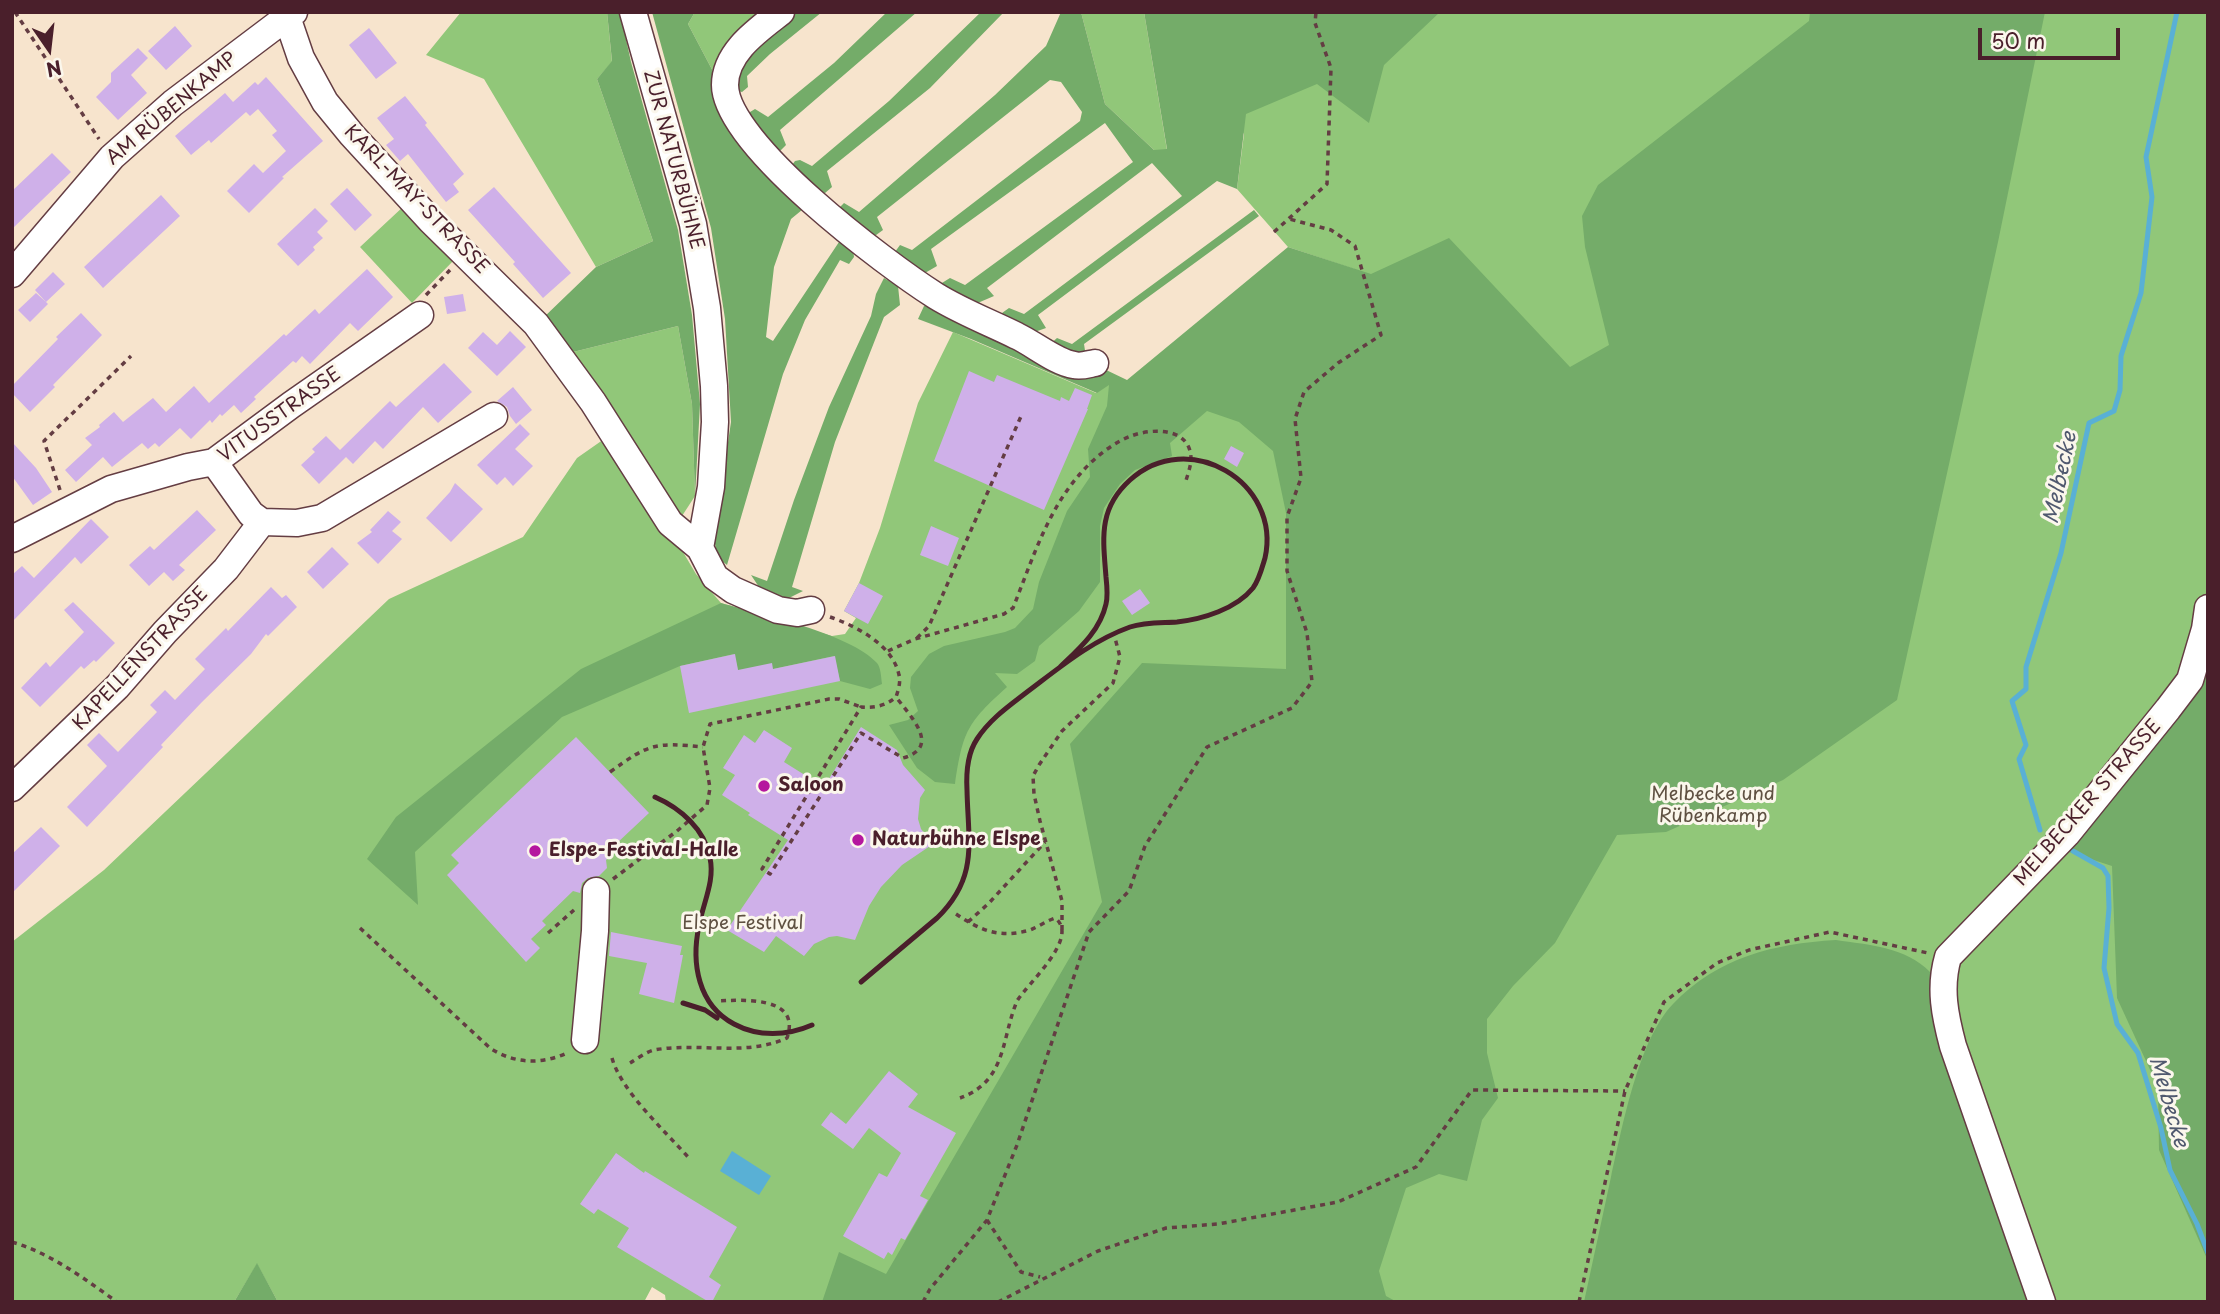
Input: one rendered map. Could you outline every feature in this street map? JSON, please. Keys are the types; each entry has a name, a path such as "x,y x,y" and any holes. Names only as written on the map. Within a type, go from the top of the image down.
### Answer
{"street":[{"name":"ZUR NATURBÜHNE","path":"633,12 690,212 707,308 715,422 711,487 700,548"},
{"path":"781,12 737,51 726,76 725,92 731,108 756,145 841,226 896,270 938,297 1066,363 1096,363"},
{"name":"AM RÜBENKAMP","path":"12,274 112,157 173,103 290,15"},
{"name":"KARL-MAY-STRASSE","path":"290,15 301,58 325,102 422,211 536,324 574,375 670,523 700,548"},
{"name":"VITUSSTRASSE","path":"12,539 111,489 214,462 420,315"},
{"path":"214,462 251,514 262,522 297,523 322,518 494,415"},
{"name":"KAPELLENSTRASSE","path":"12,789 117,687 226,569 262,522"},
{"path":"700,548 715,577 733,590 778,610 811,610"},
{"name":"MELBECKER STRASSE","path":"1948,957 2067,834 2190,680 2205,629 2208,608"},
{"path":"585,1041 596,891"},
{"path":"1948,957 1944,970 1943,1009 1953,1046 2042,1302"}],"path":[{"path":"15,12 112,157"},
{"path":"1274,233 1327,184 1331,68 1315,23 1316,12"},
{"path":"923,1302 930,1289 987,1220 1017,1145 1089,932 1129,891 1145,846 1207,747 1292,708 1312,682 1307,633 1287,571 1287,517 1301,478 1295,419 1304,392 1339,363 1381,335 1354,247 1331,230 1289,219"},
{"path":"420,315 414,306 466,254"},
{"path":"67,510 44,442 131,356"},
{"path":"915,639 929,626 1022,414"},
{"path":"888,651 915,639 1004,614 1013,608 1044,533 1060,504 1079,475 1101,454 1121,441 1151,431 1164,430 1175,434 1185,442 1191,458 1185,484"},
{"path":"548,933 596,891 677,831 707,805 710,788 702,747 710,724 829,699 839,699 860,707 880,706 896,697 899,675 888,651 852,625 811,610"},
{"path":"960,1098 971,1094 986,1082 996,1068 1003,1053 1017,1001 1050,961 1060,940 1062,901 1045,842 1034,794 1033,776 1062,731 1113,683 1119,657 1115,638"},
{"path":"860,707 762,869 770,874 860,733 903,758 915,755 920,749 922,738 918,727 896,697"},
{"path":"610,772 634,755 655,745 702,747"},
{"path":"968,922 989,904 1045,842"},
{"path":"956,914 986,931 1001,933 1031,929 1055,918 1060,922 1062,930"},
{"path":"360,928 503,1057 531,1061 549,1059 566,1054 585,1041"},
{"path":"1579,1302 1625,1091 1664,1002 1717,963 1749,950 1830,932 1948,957"},
{"path":"630,1063 652,1051 754,1048 772,1045 787,1038 788,1018 778,1007 758,1000 717,1001"},
{"path":"612,1058 616,1072 628,1089 688,1158"},
{"path":"998,1302 1098,1251 1166,1228 1218,1224 1338,1202 1416,1167 1472,1090 1625,1091"},
{"path":"987,1220 1021,1272 1042,1278"},
{"path":"12,1242 29,1247 88,1280 117,1302"}],"green space":[{"path":"461,12 607,12 612,62 597,79 653,241 596,267 484,79 426,55"},
{"path":"607,12 620,12 631,62 678,230 692,315 700,404 695,497 692,404 678,326 565,354 542,319 596,267 653,241 597,79 612,61"},
{"path":"652,12 695,12 688,24 717,79 808,205 791,219 774,267 766,337 773,341 841,239 853,249 854,257 849,264 840,260 805,320 783,374 727,565 717,557 714,537 731,422 725,319 711,228"},
{"path":"695,12 759,12 717,79 688,24"},
{"path":"791,12 822,12 747,76 748,87 742,92 735,90 736,69"},
{"path":"887,12 917,12 780,130 786,145 780,151 746,119 755,109 768,117 834,63"},
{"path":"981,12 1004,12 930,88 827,171 832,187 825,193 816,192 790,168 795,161 800,160 812,166 889,101"},
{"path":"1061,12 1081,12 1105,104 1154,150 1167,149 1144,12 1440,12 1384,65 1369,123 1317,84 1246,114 1237,189 1217,181 1038,315 1046,328 1029,334 995,318 1009,308 1024,314 1182,196 1152,163 987,288 994,296 973,305 937,286 950,278 965,285 1133,162 1105,123 931,249 937,266 925,273 892,256 900,245 912,250 1080,121 1082,112 1061,82 1050,80 877,217 883,230 872,238 839,208 844,203 859,212 995,95 1046,46"},
{"path":"1081,12 1144,12 1167,150 1154,150 1105,104"},
{"name":"Melbecke und Rübenkamp","path":"1167,12 2208,12 2208,1302 666,1302 665,1295 652,1287 644,1302 278,1302 257,1264 234,1302 12,1302 12,942 104,870 389,599 523,537 577,458 607,437 667,525 696,574 721,603 832,636 845,634 856,618 844,611 859,583 880,528 918,403 953,332 1096,393 1109,383 1140,389 1354,269 1288,247 1237,189 1244,134"},
{"path":"1810,12 2045,12 1998,242 1897,700 1783,780 1666,832 1617,835 1555,943 1513,986 1487,1019 1487,1053 1498,1098 1482,1120 1467,1181 1439,1174 1406,1188 1379,1271 1386,1296 1397,1302 822,1302 839,1252 886,1274 1102,902 1070,744 1142,663 1286,669 1286,513 1273,451 1239,422 1207,411 1170,443 1172,456 1135,470 1120,484 1104,508 1100,526 1100,582 1079,611 1039,646 1035,661 1017,674 995,673 1007,687 983,710 969,729 964,740 955,784 935,782 917,768 889,725 908,720 918,711 910,688 911,677 929,654 944,646 1015,628 1033,609 1039,582 1067,511 1090,477 1088,449 1107,406 1109,385 1097,393 918,319 924,306 933,303 1127,380 1288,247 1371,274 1449,238 1570,367 1609,345 1585,247 1582,216 1598,185 1809,21"},
{"path":"405,205 455,259 412,303 360,247"},
{"path":"1254,210 1259,216 1084,344 1086,357 1048,346 1057,338 1072,344"},
{"path":"884,278 898,286 900,305 884,317 835,442 792,587 803,591 783,601 763,593 751,575 767,581 829,407 871,316 876,294"},
{"path":"678,326 692,404 695,496 682,516 673,520 565,354"},
{"path":"721,603 804,626 847,643 877,663 882,684 870,689 840,681 834,656 773,669 738,670 734,654 680,666 562,717 415,852 418,905 367,859 396,817 581,669"},
{"path":"2208,652 2208,1261 2159,1150 2158,1087 2117,998 2112,866 2063,850"},
{"path":"1836,940 1898,952 1910,957 1930,972 2035,1302 1584,1302 1626,1111 1641,1062 1661,1020 1690,988 1728,964 1790,945"},
{"path":"257,1263 278,1302 234,1302"}],"water":[{"path":"732,1151 771,1176 759,1195 720,1171"}],"building":[{"path":"175,26 192,46 166,70 148,51"},
{"path":"369,28 397,63 376,79 349,45"},
{"path":"138,48 148,58 131,75 147,93 118,120 96,97 111,82 111,73"},
{"path":"266,77 323,141 282,177 284,178 249,213 227,191 254,164 263,173 286,151 272,135 277,131 258,109 250,116 246,112 211,143 209,140 191,155 175,136 225,93 233,102 255,82 258,85"},
{"path":"405,96 464,174 453,184 459,192 446,202 408,154 400,161 386,145 394,139 377,118"},
{"path":"52,153 71,172 12,229 12,191"},
{"path":"494,187 571,273 543,298 468,210"},
{"path":"347,188 372,215 355,231 330,204"},
{"path":"161,195 180,216 103,288 84,267"},
{"path":"315,208 328,221 317,232 323,238 313,247 315,250 298,266 277,244"},
{"path":"367,269 393,297 358,331 350,323 310,364 302,356 296,363 293,361 254,397 256,399 241,413 234,405 212,423 210,420 191,439 180,428 159,447 155,443 148,449 142,443 112,467 103,457 76,482 65,470 92,445 85,438 114,412 123,422 153,398 166,412 194,386 209,403 284,334 286,336 315,309 319,314"},
{"path":"53,272 65,284 46,302 35,290"},
{"path":"36,293 48,304 30,322 18,310"},
{"path":"463,294 466,311 447,314 444,297"},
{"path":"81,313 102,335 30,412 12,393 12,386"},
{"path":"510,331 526,347 497,376 468,348 483,332 497,345"},
{"path":"444,363 472,392 438,423 423,407 383,449 375,441 353,464 346,457 319,484 301,465 315,452 312,449 326,436 340,450 390,401 396,407"},
{"path":"969,371 994,382 997,375 1060,401 1061,397 1069,401 1075,388 1092,395 1044,510 934,461"},
{"path":"513,387 532,410 516,424 507,407 497,401"},
{"path":"520,424 530,434 515,449 533,466 513,486 505,477 497,485 477,465"},
{"path":"12,442 36,468 52,492 33,505 12,476"},
{"path":"1231,446 1244,453 1237,467 1224,459"},
{"path":"455,483 483,509 451,542 426,518"},
{"path":"197,510 216,530 179,565 185,570 173,581 164,572 149,586 129,565 150,546 154,550"},
{"path":"388,511 401,522 392,531 402,539 378,564 357,543 372,532 370,530"},
{"path":"91,519 109,537 81,564 75,557 12,622 12,575 22,566 34,578"},
{"path":"931,526 959,538 948,566 920,555"},
{"path":"332,547 349,564 323,589 307,572"},
{"path":"859,583 883,596 868,624 844,611"},
{"path":"271,587 282,598 286,595 297,607 268,636 266,634 251,654 161,745 163,747 87,827 67,807 107,766 87,745 99,733 118,752 157,712 150,705 165,690 175,700 205,669 195,659 226,628 228,631"},
{"path":"1140,589 1150,603 1132,615 1122,601"},
{"path":"73,602 115,643 96,662 94,660 84,669 81,666 40,707 21,688 46,662 50,667 84,632 64,610"},
{"path":"735,654 738,670 772,663 773,669 835,656 840,681 689,713 680,666"},
{"name":"Naturbühne Elspe","path":"861,727 897,750 903,765 925,790 920,798 918,819 921,829 933,844 902,865 881,887 869,906 855,940 829,937 814,944 804,956 776,936 764,952 727,930 788,840 722,795 735,775 723,768 744,735 755,743 764,730 792,748 784,762 824,787"},
{"name":"Elspe-Festival-Halle","path":"576,737 649,813 616,844 619,848 606,860 607,868 599,876 588,878 582,883 580,893 573,891 542,921 546,925 531,939 540,948 526,962 447,875 459,863 451,855"},
{"path":"41,827 60,846 12,893 12,854"},
{"path":"611,932 682,946 680,955 683,955 674,1003 639,994 647,963 609,956"},
{"path":"889,1071 918,1094 908,1107 956,1133 920,1196 928,1200 905,1240 901,1238 892,1255 888,1252 884,1259 843,1236 879,1173 887,1177 901,1153 869,1128 853,1149 821,1125 831,1112 846,1124"},
{"path":"616,1153 644,1173 645,1171 737,1227 709,1277 721,1285 712,1302 617,1247 629,1228 598,1209 594,1214 580,1204"}],"waterway":[{"name":"Melbecke","path":"2040,830 2019,759 2026,745 2012,701 2026,689 2026,667 2061,553 2089,423 2114,411 2120,390 2121,356 2141,293 2152,197 2146,157 2177,12"},
{"name":"Melbecke","path":"2073,851 2103,868 2108,876 2109,908 2104,968 2117,1024 2138,1053 2161,1128 2170,1170 2208,1253"}],"railway":[{"path":"861,982 937,918 960,888 969,843 968,763 977,739 994,719 1063,665 1102,640 1136,625 1177,622 1208,615 1238,602 1253,588 1265,558 1266,531 1259,506 1245,486 1226,471 1203,461 1178,459 1153,465 1130,480 1112,502 1105,525 1107,594 1103,614 1088,639 1060,667"},
{"path":"655,797 690,821 703,838 710,858 711,875 699,926 696,954 700,982 712,1006 734,1024 763,1033 783,1033 812,1025"},
{"path":"683,1003 705,1010 717,1018"}],"place":[{"name":"Saloon","path":"764,786"},
{"name":"Naturbühne Elspe","path":"858,840"},
{"name":"Elspe-Festival-Halle","path":"535,851"}],"park label":[{"name":"Elspe Festival","path":"743,924"}]}
